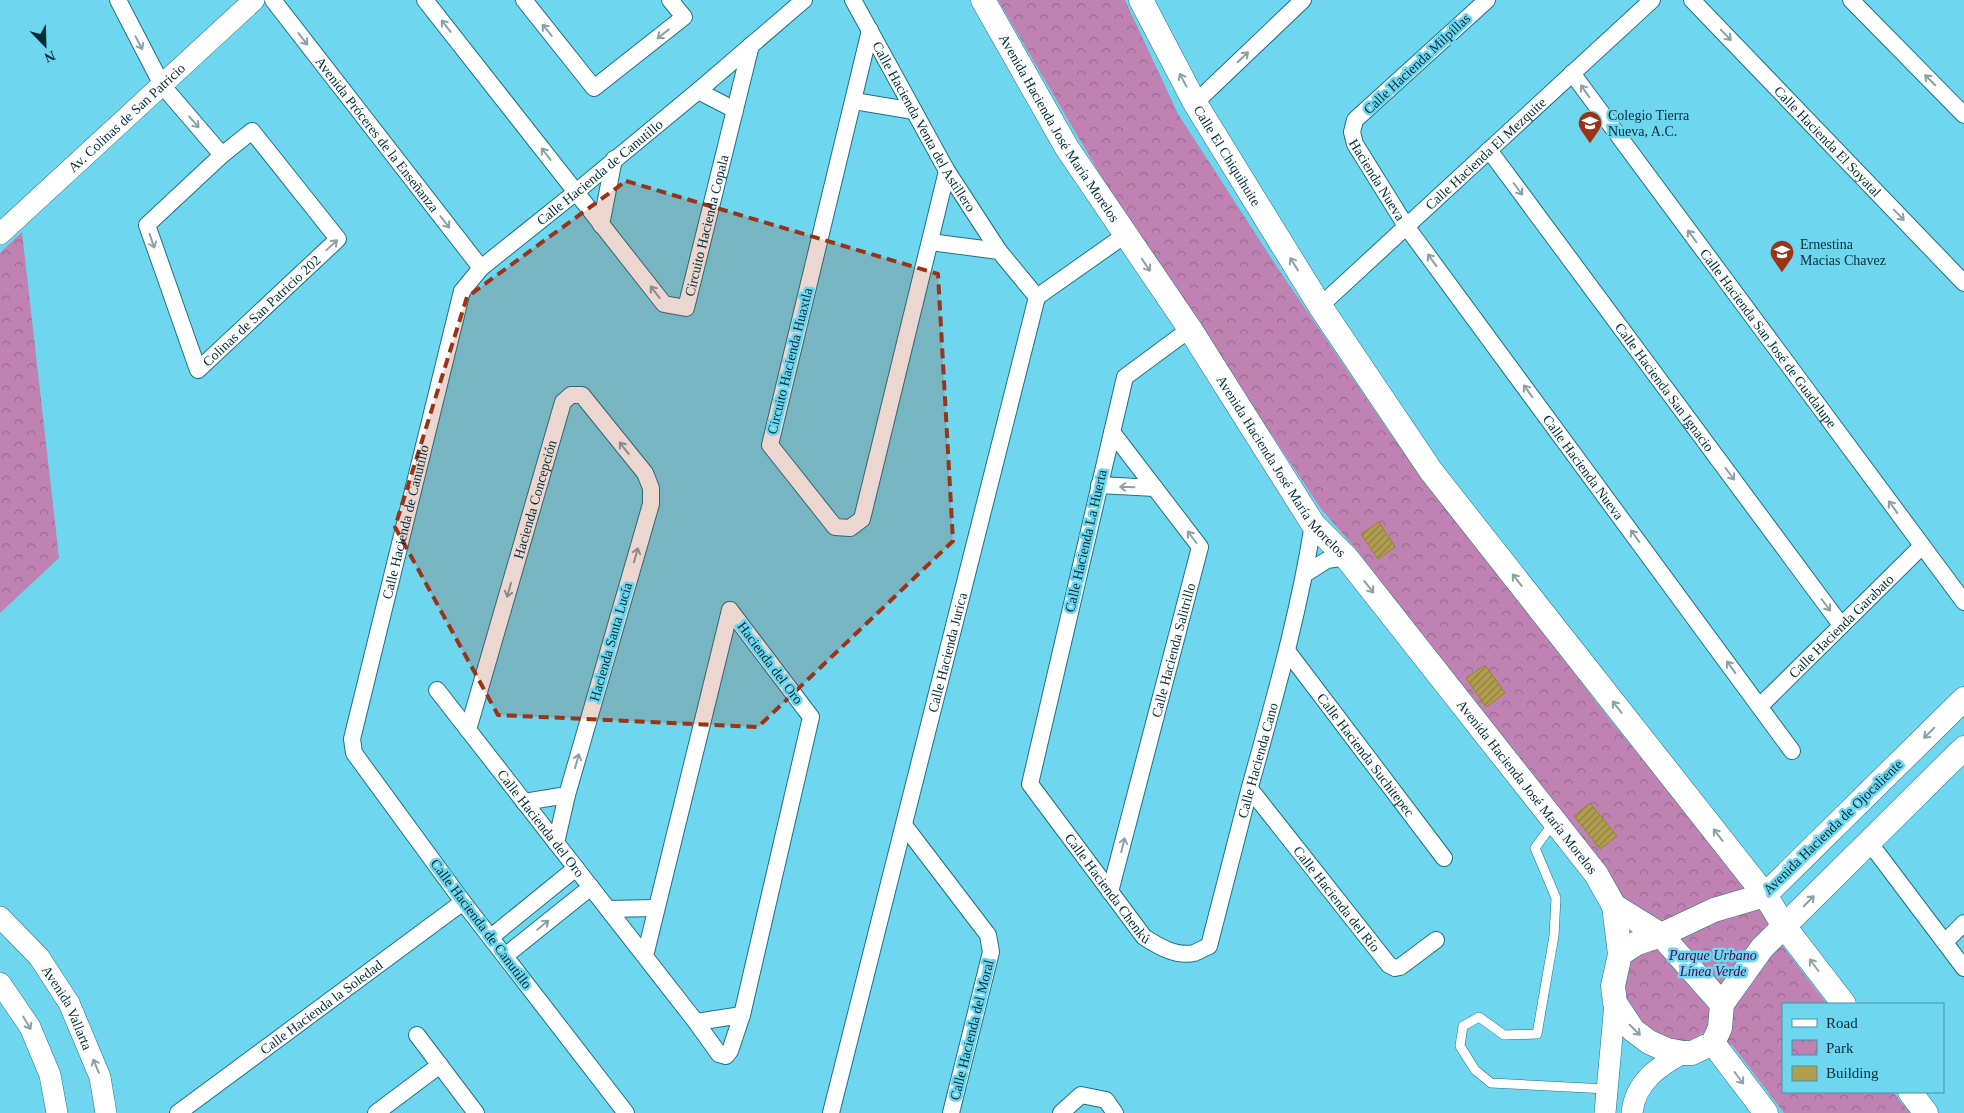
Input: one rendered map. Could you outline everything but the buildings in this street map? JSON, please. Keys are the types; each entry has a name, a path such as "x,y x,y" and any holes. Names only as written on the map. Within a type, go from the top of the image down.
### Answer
{"main road":[{"name":"Avenida Hacienda José María Morelos","path":"983,0 1067,148 1190,329 1313,524 1346,557 1596,874 1614,906 1620,954"},
{"name":"Calle El Chiquihuite","path":"1141,0 1195,103 1320,306"},
{"path":"1320,306 1431,471 1766,895 1784,926 1843,1003"},
{"name":"Avenida Hacienda de Ojocaliente","path":"1620,954 1637,943 1661,935 1714,910 1766,895 1964,699"},
{"path":"1620,954 1613,986 1615,1003 1633,1030 1649,1042 1667,1050 1684,1053 1692,1053 1713,1043 1720,1028 1722,1004 1762,948 1964,748"},
{"name":"Avenida Hacienda José María Morelos","path":"1614,906 1661,935 1722,1004"},
{"path":"1713,1043 1766,1113"},
{"path":"1911,1093 1926,1113"}],"street":[{"path":"118,0 162,85 222,155"},
{"name":"Av. Colinas de San Patricio","path":"0,234 254,0"},
{"name":"Avenida Próceres de la Enseñanza","path":"273,0 481,268"},
{"path":"425,0 576,192"},
{"path":"524,0 594,88 684,17 670,0"},
{"name":"Calle Hacienda de Canutillo","path":"626,1113 491,938 354,753 352,739 462,291 481,268 698,91 804,0"},
{"name":"Calle Hacienda Venta del Astillero","path":"853,0 947,171 999,251 1037,297"},
{"path":"1195,103 1303,0"},
{"name":"Calle Hacienda Milpillas","path":"1352,132 1355,120 1487,0"},
{"name":"Calle Hacienda El Mezquite","path":"1320,306 1652,0"},
{"name":"Calle Hacienda El Soyatal","path":"1692,0 1964,283"},
{"path":"1851,0 1964,115"},
{"name":"Circuito Hacienda Huaxtla","path":"870,30 770,445 835,527 850,528 862,519 947,171"},
{"name":"Circuito Hacienda Copala","path":"576,192 664,304 686,308 751,45"},
{"name":"Calle Hacienda San José de Guadalupe","path":"1572,74 1964,602"},
{"path":"698,91 735,110"},
{"path":"854,102 914,111"},
{"name":"Colinas de San Patricio 202","path":"252,131 338,238 198,370 147,225 222,155 252,131"},
{"name":"Hacienda Nueva","path":"1352,132 1355,144 1406,226"},
{"name":"Calle Hacienda San Ignacio","path":"1489,150 1841,625"},
{"path":"601,224 614,159"},
{"name":"Calle Hacienda Nueva","path":"1406,226 1792,751"},
{"path":"1037,297 1125,235"},
{"path":"930,242 999,251"},
{"name":"Calle Hacienda Jurica","path":"832,1113 1037,297"},
{"name":"Calle Hacienda La Huerta","path":"1030,784 1125,377 1190,329"},
{"name":"Hacienda Concepción","path":"468,730 563,402 571,394 582,395 645,473 651,488"},
{"name":"Calle Hacienda Salitrillo","path":"1110,892 1200,546 1112,432"},
{"path":"1099,485 1154,488"},
{"name":"Hacienda Santa Lucía","path":"556,843 567,795 651,504 651,488"},
{"name":"Calle Hacienda Cano","path":"1209,946 1288,652 1305,574 1313,524"},
{"name":"Calle Hacienda Garabato","path":"1760,706 1922,546"},
{"path":"1305,574 1328,560 1346,557"},
{"name":"Hacienda del Oro","path":"730,610 811,717 742,1015 730,1051 726,1056 719,1054 645,956 656,908 730,610"},
{"name":"Calle Hacienda Suchitepec","path":"1288,652 1444,858"},
{"name":"Calle Hacienda del Oro","path":"437,690 645,956"},
{"name":"Calle Hacienda Chenkú","path":"1030,784 1144,937 1175,952 1194,953 1209,946"},
{"name":"Calle Hacienda del Río","path":"1250,789 1389,965 1395,968 1400,967 1436,940"},
{"path":"524,802 567,795"},
{"name":"Calle Hacienda del Moral","path":"904,825 988,935 991,952 951,1113"},
{"path":"1869,842 1964,968"},
{"path":"491,938 576,868"},
{"path":"505,956 591,887"},
{"name":"Calle Hacienda la Soledad","path":"178,1113 464,902"},
{"path":"608,909 656,908"},
{"name":"Avenida Vallarta","path":"0,917 39,957 69,1003 100,1077 106,1113"},
{"path":"1944,942 1964,923"},
{"path":"0,983 30,1027 50,1074 57,1113"},
{"path":"1605,1113 1615,1003"},
{"path":"696,1022 742,1015"},
{"path":"417,1035 476,1113"},
{"path":"1632,1113 1643,1082 1662,1065 1684,1053"},
{"path":"376,1113 440,1065"},
{"path":"1061,1113 1081,1095 1106,1100 1115,1113"}],"lane":[{"path":"1554,822 1535,848 1556,898 1554,936 1537,1034 1504,1035 1479,1017 1464,1026 1460,1046 1475,1070 1491,1083 1608,1089"}],"highlighted area":[{"path":"626,181 938,274 953,541 758,727 498,715 395,527 467,297"}],"green space":[{"name":"Parque Urbano Línea Verde","path":"998,0 1125,0 1178,114 1277,267 1396,442 1611,721 1745,885 1784,948 1826,1003 1782,1003 1782,1093 1894,1093 1910,1113 1784,1113 1732,1045 1703,1033 1685,1043 1658,1046 1621,1018 1624,966 1646,949 1610,884 1357,550 1321,509 1108,188"},
{"path":"22,232 59,558 0,613 0,253"}],"place":[{"name":"Colegio Tierra Nueva, A.C.","path":"1590,144"},
{"name":"Ernestina Macias Chavez","path":"1782,273"}]}
